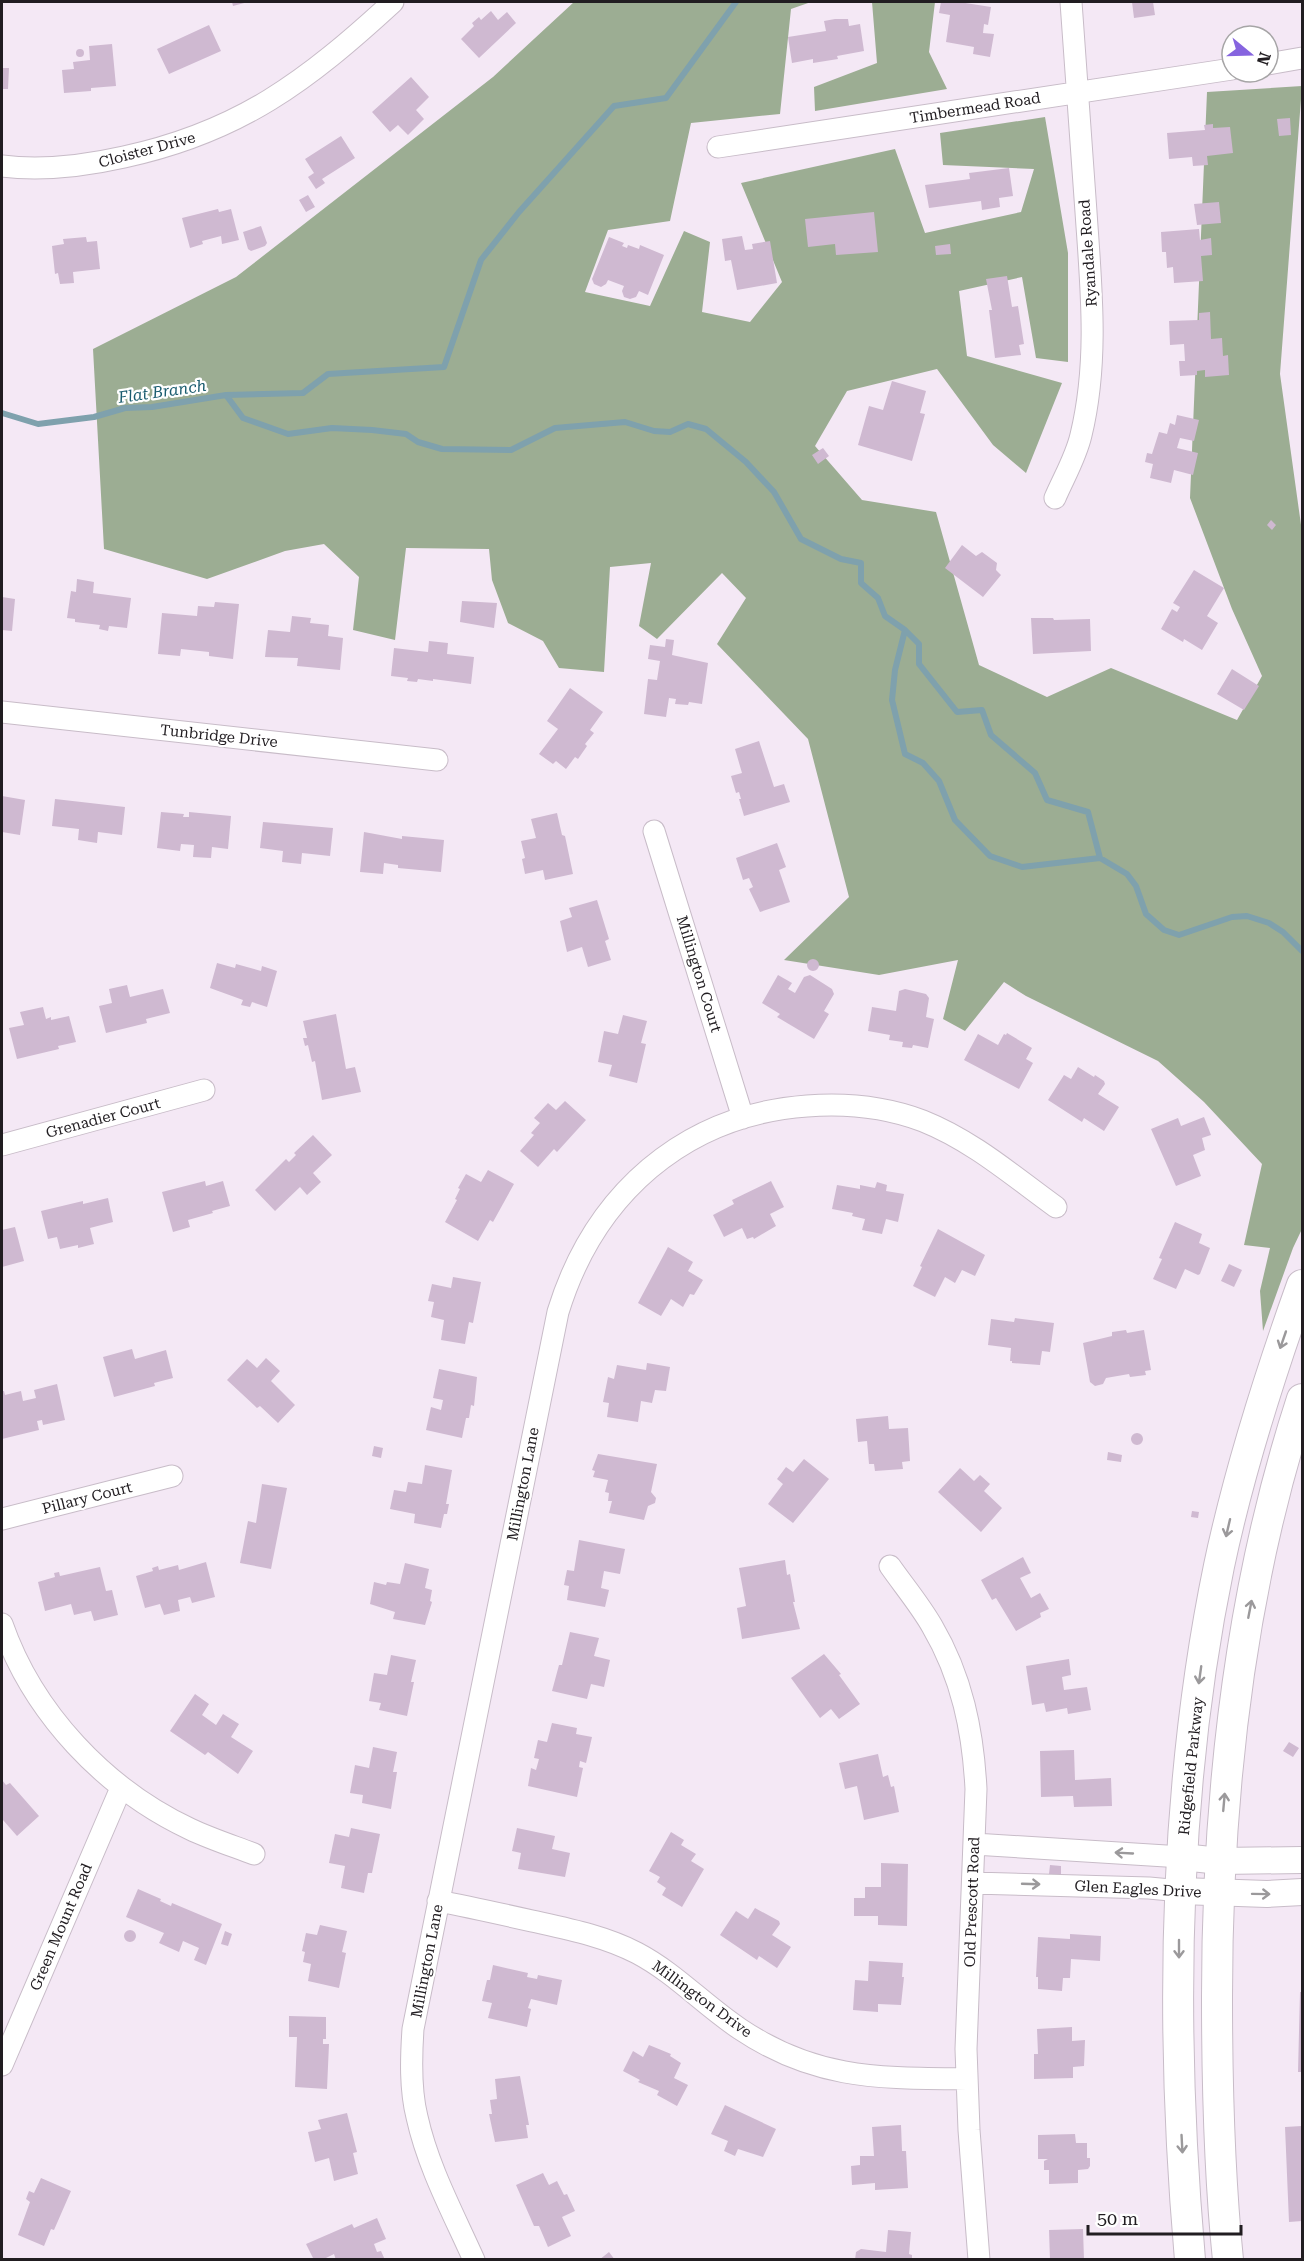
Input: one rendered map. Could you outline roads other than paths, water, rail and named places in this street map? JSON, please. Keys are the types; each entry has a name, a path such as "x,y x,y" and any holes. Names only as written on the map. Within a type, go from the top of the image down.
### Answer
{"main road":[{"name":"Ridgefield Parkway","path":"1191,2259 1179,2068 1182,1857 1188,1776 1200,1674 1219,1566 1251,1439 1302,1285"},
{"path":"1228,2259 1220,2157 1217,2063 1219,1892 1228,1751 1237,1678 1268,1517 1302,1399"}],"street":[{"name":"Cloister Drive","path":"2,166 52,168 96,164 159,150 209,133 272,100 316,69 393,2"},
{"name":"Ryandale Road","path":"1054,498 1075,454 1081,435 1093,354 1092,297 1071,2"},
{"path":"1280,62 1302,58"},
{"name":"Timbermead Road","path":"718,147 1220,71"},
{"name":"Tunbridge Drive","path":"2,712 437,760"},
{"name":"Millington Court","path":"654,831 743,1118"},
{"name":"Grenadier Court","path":"2,1145 204,1090"},
{"name":"Millington Lane","path":"474,2259 432,2166 417,2117 413,2093 411,2050 413,2029 553,1335 566,1285 581,1252 599,1223 623,1193 640,1177 692,1139 743,1118 785,1108 849,1105 884,1110 921,1120 970,1144 1056,1207"},
{"name":"Pillary Court","path":"2,1520 172,1476"},
{"name":"Old Prescott Road","path":"890,1566 932,1625 956,1677 967,1713 974,1754 976,1789 966,2049 969,2130 979,2259"},
{"path":"2,1624 23,1672 57,1723 90,1760 121,1788 148,1806 190,1830 254,1854"},
{"name":"Green Mount Road","path":"2,2065 121,1788"},
{"path":"974,1844 1221,1860 1302,1860"},
{"name":"Glen Eagles Drive","path":"973,1882 1267,1894 1302,1892"},
{"name":"Millington Drive","path":"438,1901 574,1930 637,1953 669,1974 739,2028 772,2048 807,2063 850,2074 967,2079"}],"waterway":[{"path":"226,395 303,393 328,374 444,367 481,260 519,212 614,106 666,98 736,2"},
{"name":"Flat Branch","path":"2,413 38,424 94,417 125,408 152,407 226,395 243,418 288,434 332,428 372,430 406,434 418,442 442,449 511,450 555,428 625,422 654,431 670,432 688,424 706,429 746,462 774,492 801,539 841,559 861,563 861,583 878,598 885,616 905,630 895,670 892,700 905,754 923,763 939,781 955,820 990,856 1022,867 1100,858 1127,874 1136,886 1146,914 1164,930 1179,935 1232,917 1247,916 1269,923 1283,932 1302,951"},
{"path":"905,630 919,644 919,664 957,712 982,710 991,735 1035,773 1047,800 1088,812 1100,858"}]}
